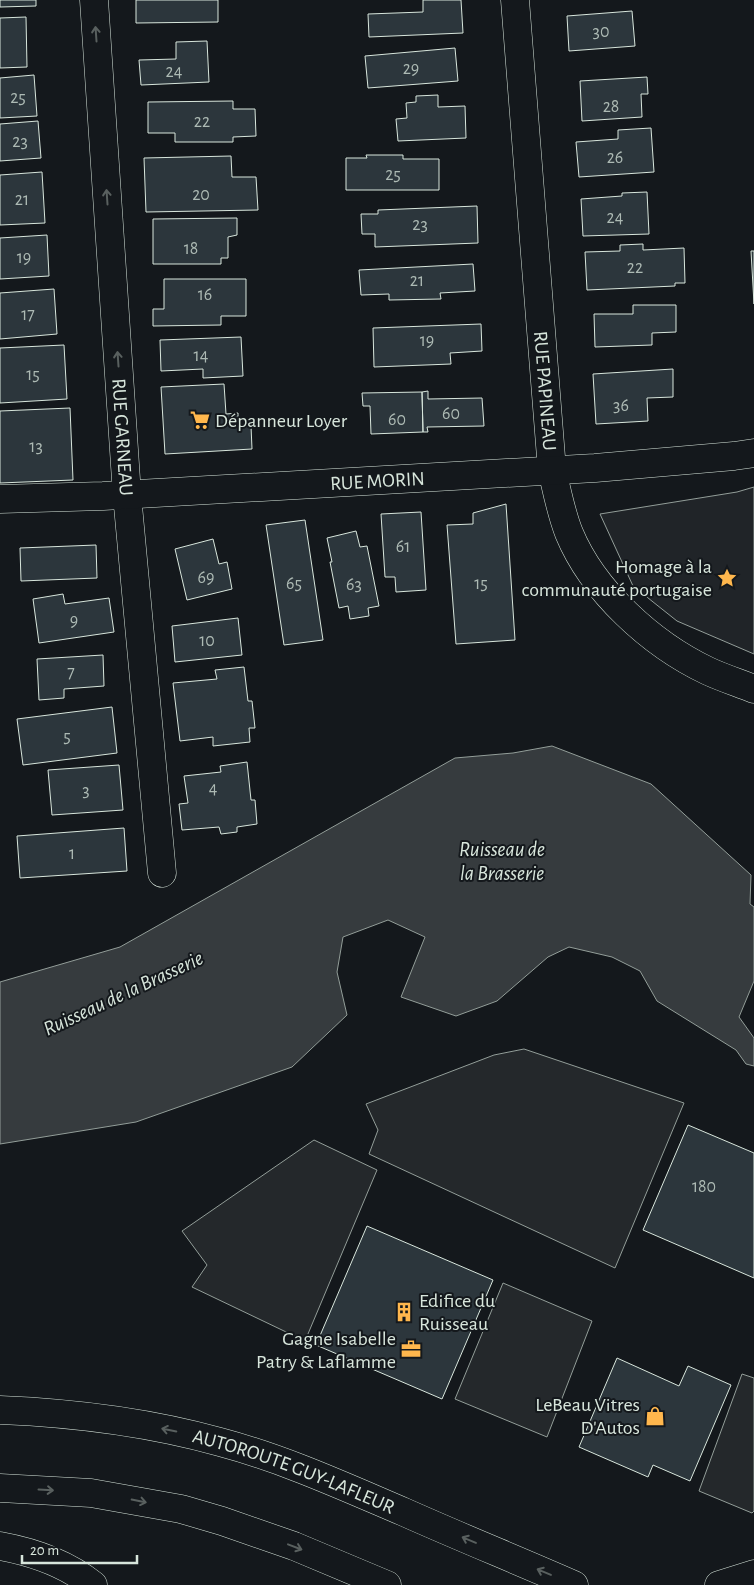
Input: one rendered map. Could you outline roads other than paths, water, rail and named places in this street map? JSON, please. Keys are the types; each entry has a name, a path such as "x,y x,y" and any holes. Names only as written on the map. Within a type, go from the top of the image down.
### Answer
{"main road":[{"name":"RUE GARNEAU","path":"94,0 127,495 162,874"},
{"name":"RUE PAPINEAU","path":"515,0 552,470 562,512 581,557 596,580 638,624 686,659 708,671 754,689"},
{"name":"RUE MORIN","path":"0,499 127,495 596,468 734,456 754,452"},
{"name":"AUTOROUTE GUY-LAFLEUR","path":"0,1410 38,1411 111,1419 176,1431 221,1442 296,1466 574,1585"},
{"path":"0,1488 91,1493 181,1509 229,1523 294,1546 387,1585"},
{"path":"0,1546 46,1558 67,1568 93,1585"},
{"path":"718,1585 754,1574"}],"water":[{"name":"Ruisseau de la Brasserie","path":"552,746 651,784 751,875 750,904 754,907 754,981 739,1017 754,1038 754,1066 746,1064 736,1050 657,1001 640,971 612,957 569,947 548,957 497,1001 456,1016 401,997 425,937 388,920 343,937 337,972 347,1015 292,1067 136,1122 0,1144 0,982 120,947 455,758 513,753"}],"place":[{"name":"Dépanneur Loyer","path":"200,420"},
{"name":"Homage à la communauté portugaise","path":"727,578"},
{"name":"Edifice du Ruisseau","path":"404,1312"},
{"name":"Gagne Isabelle Patry & Laflamme","path":"411,1349"},
{"name":"LeBeau Vitres D'Autos","path":"655,1416"}]}
